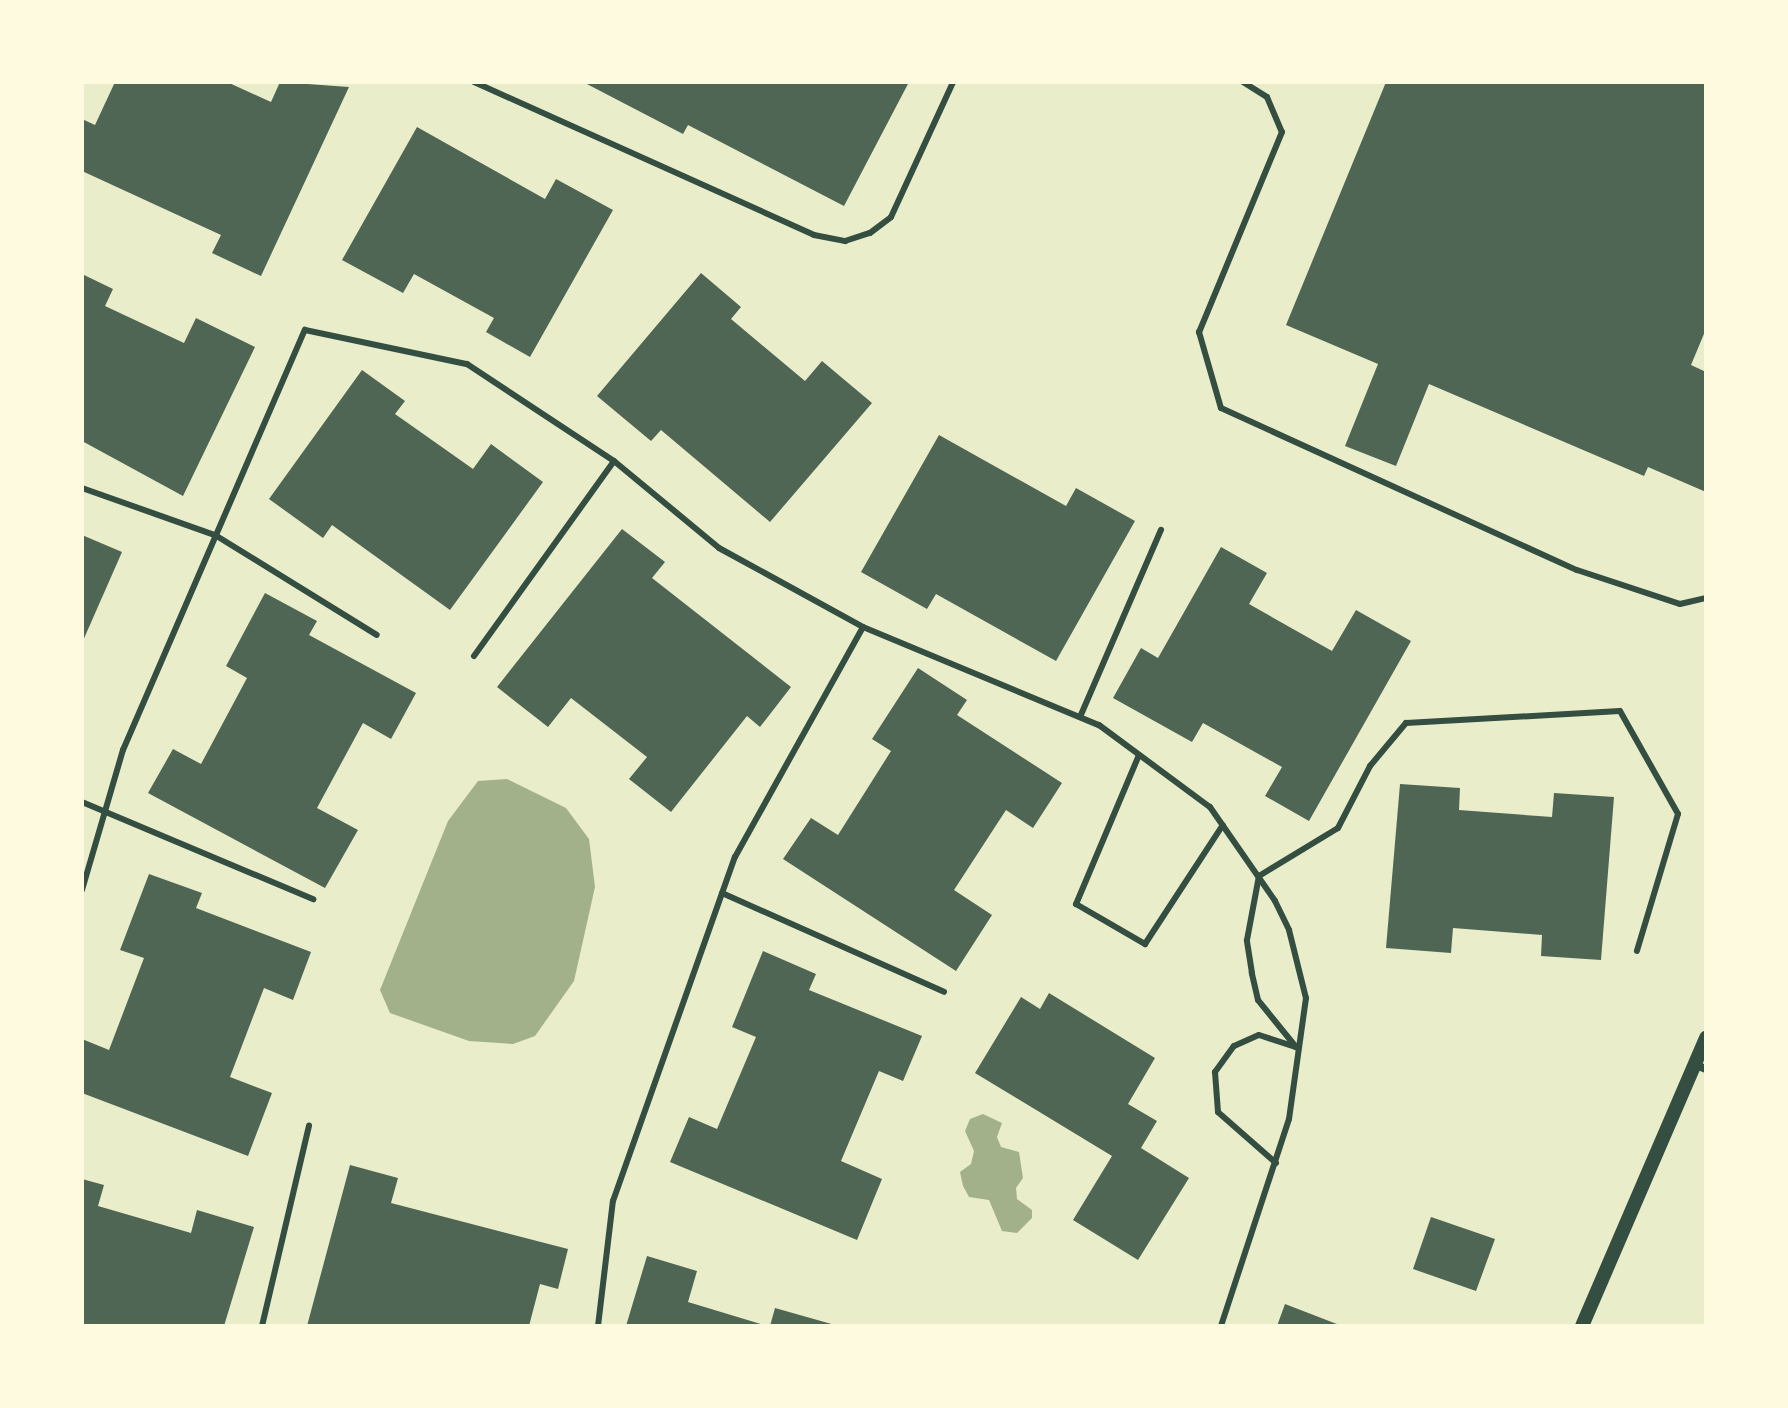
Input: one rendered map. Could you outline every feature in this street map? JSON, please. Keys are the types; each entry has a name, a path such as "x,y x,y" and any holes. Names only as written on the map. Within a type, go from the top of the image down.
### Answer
{"street":[{"path":"1582,1326 1700,1066 1706,1038"}],"lane":[{"path":"474,82 814,235 845,241 870,233 891,217 953,82"},
{"path":"1243,82 1267,97 1282,132 1199,332 1221,408 1577,570 1680,604 1706,598"},
{"path":"82,890 123,750 305,330 467,364 614,461 719,548 863,627 1080,717 1210,807 1259,876 1289,930 1306,998 1296,1047 1289,1119 1221,1326"},
{"path":"474,656 614,461"},
{"path":"82,488 215,535 377,635"},
{"path":"1080,717 1161,530"},
{"path":"598,1326 613,1201 735,857 863,627"},
{"path":"1296,1047 1258,1000 1247,940 1259,876 1338,828 1370,766 1406,723 1620,711 1678,814 1637,951"},
{"path":"1139,755 1076,904 1145,944 1223,825"},
{"path":"82,802 313,899"},
{"path":"722,893 944,992"},
{"path":"1276,1163 1218,1112 1215,1072 1234,1046 1259,1035 1296,1047"},
{"path":"262,1326 309,1125"}],"shaded area":[{"path":"507,779 566,808 589,839 595,887 574,981 535,1036 513,1044 469,1041 390,1013 380,990 448,821 478,781"},
{"path":"983,1114 1002,1123 997,1137 1001,1147 1019,1152 1023,1178 1016,1188 1017,1199 1032,1210 1032,1218 1017,1233 1002,1231 989,1200 969,1197 963,1186 960,1172 971,1164 974,1151 965,1131 970,1119"}],"building":[{"path":"115,82 227,82 271,102 280,82 349,87 261,276 212,253 221,235 82,171 82,119 95,125"},
{"path":"583,82 909,82 844,206 688,125 683,134"},
{"path":"1386,82 1706,82 1706,329 1691,365 1706,372 1706,492 1648,467 1644,476 1429,384 1396,466 1345,446 1378,364 1286,325"},
{"path":"417,127 545,199 556,179 613,210 530,357 486,332 494,318 414,274 403,293 342,260"},
{"path":"701,273 741,307 731,319 805,381 822,361 872,403 770,522 661,430 651,441 597,396"},
{"path":"82,274 113,289 105,306 184,343 196,318 255,347 183,496 82,441"},
{"path":"362,370 405,401 395,414 473,469 491,444 543,482 450,610 332,525 323,538 269,499"},
{"path":"939,435 1066,506 1076,488 1135,521 1056,661 936,594 927,609 861,572"},
{"path":"622,529 665,562 652,578 791,687 760,727 747,716 671,812 629,779 647,757 571,698 548,727 497,687"},
{"path":"82,535 122,552 82,643"},
{"path":"1221,547 1267,573 1249,604 1332,651 1356,610 1411,641 1309,821 1265,796 1282,767 1203,723 1192,742 1113,698 1141,648 1158,658"},
{"path":"265,593 317,621 309,635 416,693 391,739 363,723 317,808 358,830 325,888 148,793 173,749 201,764 247,678 226,666"},
{"path":"918,668 967,700 957,715 1062,783 1033,828 1006,810 954,890 992,915 956,971 783,859 811,818 838,835 891,751 872,739"},
{"path":"1400,784 1460,788 1459,810 1552,817 1554,793 1614,797 1601,960 1541,956 1542,935 1453,928 1451,953 1386,948"},
{"path":"149,874 202,893 196,908 311,952 293,1000 264,988 230,1077 272,1093 248,1156 82,1093 82,1039 109,1050 144,958 120,950"},
{"path":"763,951 816,974 809,990 922,1036 903,1081 879,1071 841,1161 882,1179 857,1240 670,1162 689,1117 717,1129 756,1037 732,1027"},
{"path":"1049,993 1155,1058 1128,1104 1157,1121 1141,1148 1189,1178 1138,1260 1073,1220 1112,1156 975,1073 1021,997 1040,1009"},
{"path":"350,1165 398,1178 391,1203 568,1249 558,1289 540,1284 529,1326 307,1326"},
{"path":"82,1179 104,1185 98,1206 191,1233 197,1210 254,1227 224,1326 82,1325"},
{"path":"1431,1217 1495,1239 1476,1291 1413,1269"},
{"path":"647,1256 697,1271 688,1302 767,1326 626,1326"},
{"path":"1285,1304 1342,1326 1277,1326"},
{"path":"775,1308 835,1325 835,1326 770,1326"}]}
